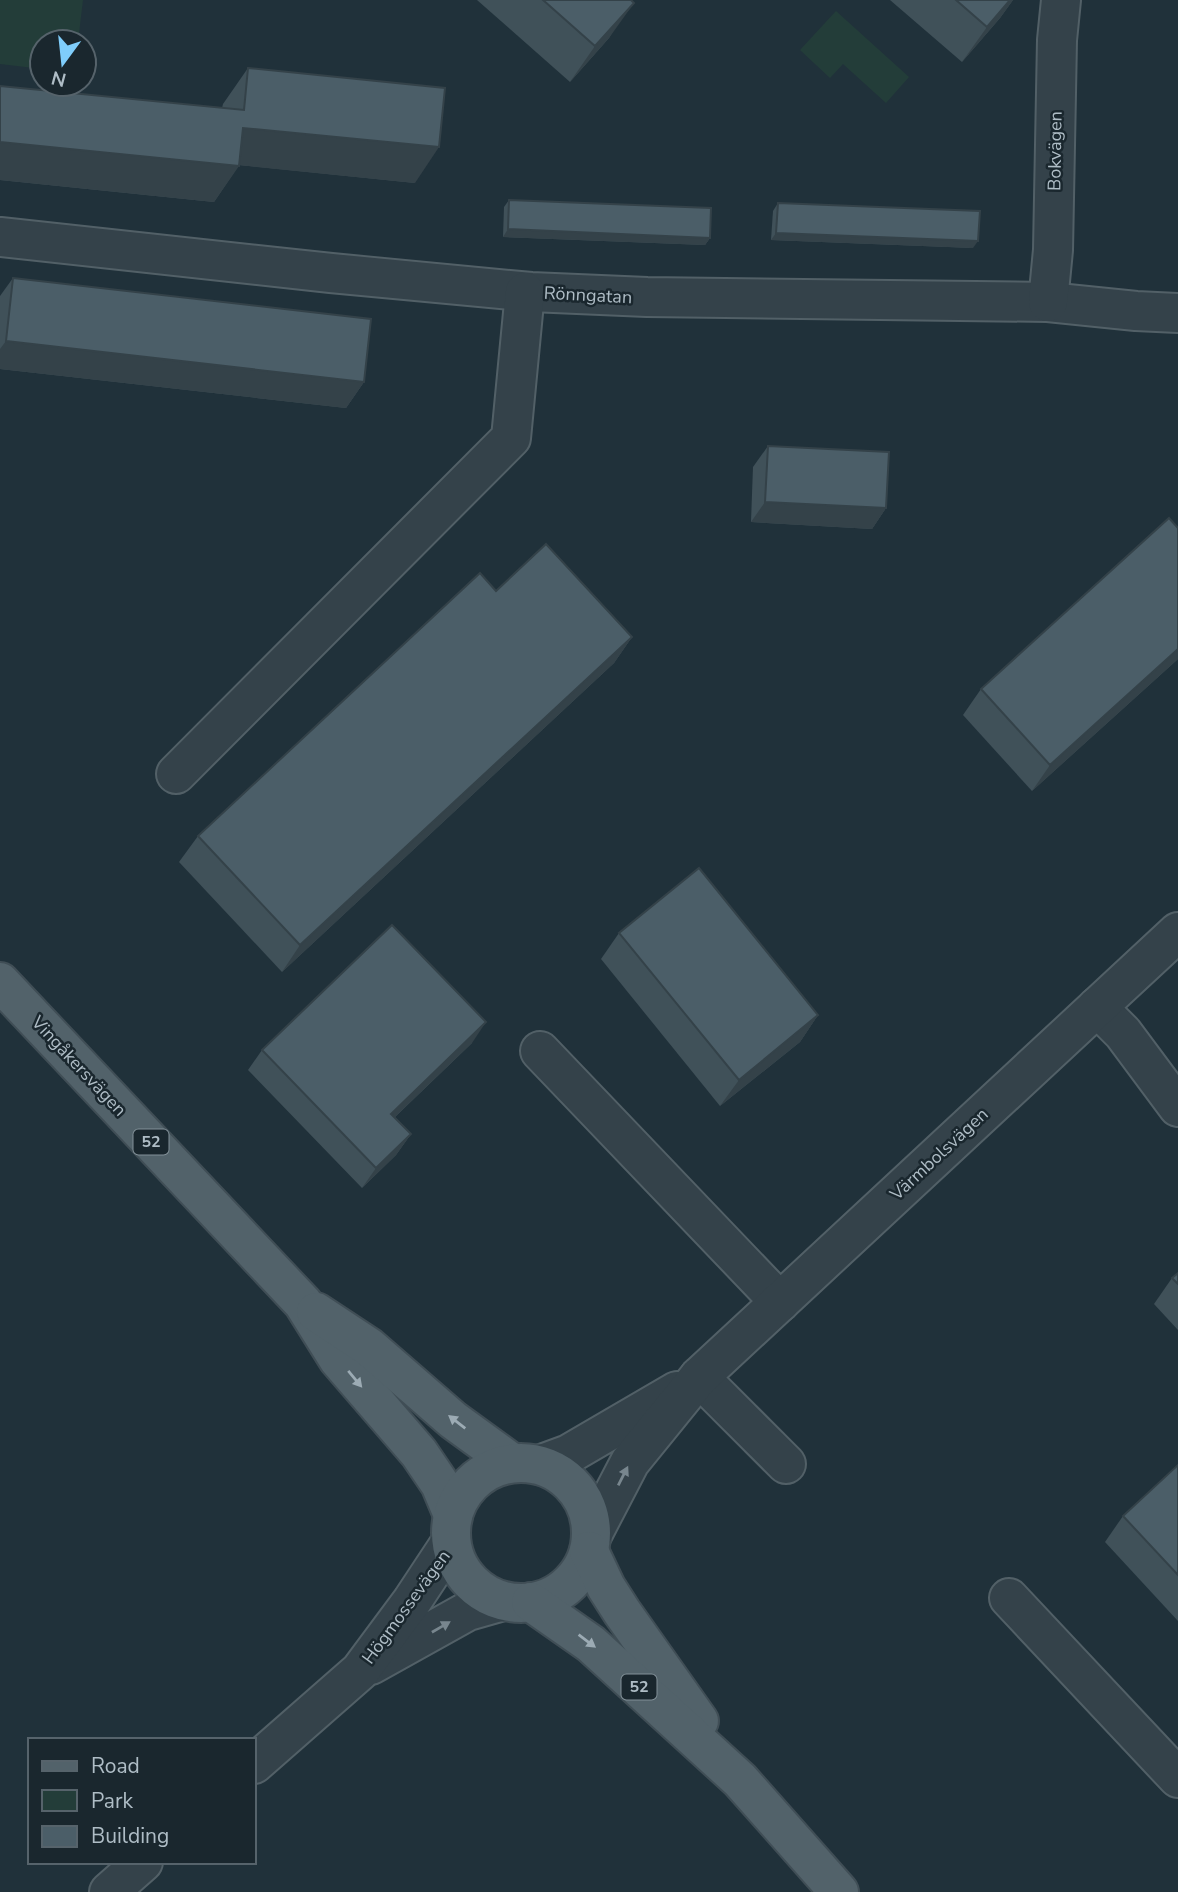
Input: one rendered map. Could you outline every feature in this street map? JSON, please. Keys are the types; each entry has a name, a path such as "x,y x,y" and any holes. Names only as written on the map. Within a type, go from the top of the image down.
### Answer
{"main road":[{"name":"Vingåkersvägen","path":"0,982 303,1303 338,1359 419,1453 440,1484 452,1529 454,1556 469,1580 491,1596 517,1602 591,1644 740,1780 839,1892"},
{"name":"Vingåkersvägen","path":"303,1303 369,1347 453,1420 525,1464 552,1470 576,1490 588,1510 590,1544 607,1587 740,1780"},
{"path":"452,1529 465,1491 476,1480 490,1470 525,1464"},
{"path":"517,1602 544,1600 567,1587 578,1574 590,1544"}],"street":[{"name":"Bokvägen","path":"1048,302 1053,250 1057,40 1061,0"},
{"name":"Rönngatan","path":"0,237 525,292 647,297 1048,302 1178,313"},
{"path":"176,774 511,438 525,292"},
{"name":"Värmbolsvägen","path":"590,1544 630,1462 699,1377 1178,932"},
{"path":"1097,1007 1124,1034 1178,1107"},
{"path":"540,1051 780,1302"},
{"path":"699,1377 786,1464"},
{"name":"Värmbolsvägen","path":"525,1464 569,1454 699,1377"},
{"name":"Högmossevägen","path":"256,1762 360,1671 412,1601 452,1529"},
{"path":"1009,1598 1178,1779"},
{"name":"Högmossevägen","path":"360,1671 468,1611 517,1602"},
{"path":"109,1892 141,1864"}],"green space":[{"path":"0,0 83,0 80,28 28,28 28,67 0,64"},
{"path":"836,11 909,77 886,103 843,64 830,78 800,50"}],"building":[{"path":"543,0 631,0 634,3 595,46"},
{"path":"956,0 1010,0 987,27"},
{"path":"248,68 445,88 439,147 243,128 239,166 0,142 0,86 28,89 28,98 98,98 98,96 244,110"},
{"path":"509,200 711,208 710,238 508,229"},
{"path":"778,203 980,211 978,241 776,233"},
{"path":"13,278 371,319 364,382 6,341"},
{"path":"768,446 889,452 886,508 765,502"},
{"path":"1169,518 1178,528 1178,649 1050,765 981,689"},
{"path":"546,544 632,637 300,945 198,836 480,573 496,591"},
{"path":"699,868 818,1015 739,1080 619,933"},
{"path":"392,925 486,1022 391,1114 411,1134 376,1168 262,1050"},
{"path":"1178,1273 1178,1284 1172,1278"},
{"path":"1178,1465 1178,1575 1123,1516"}]}
